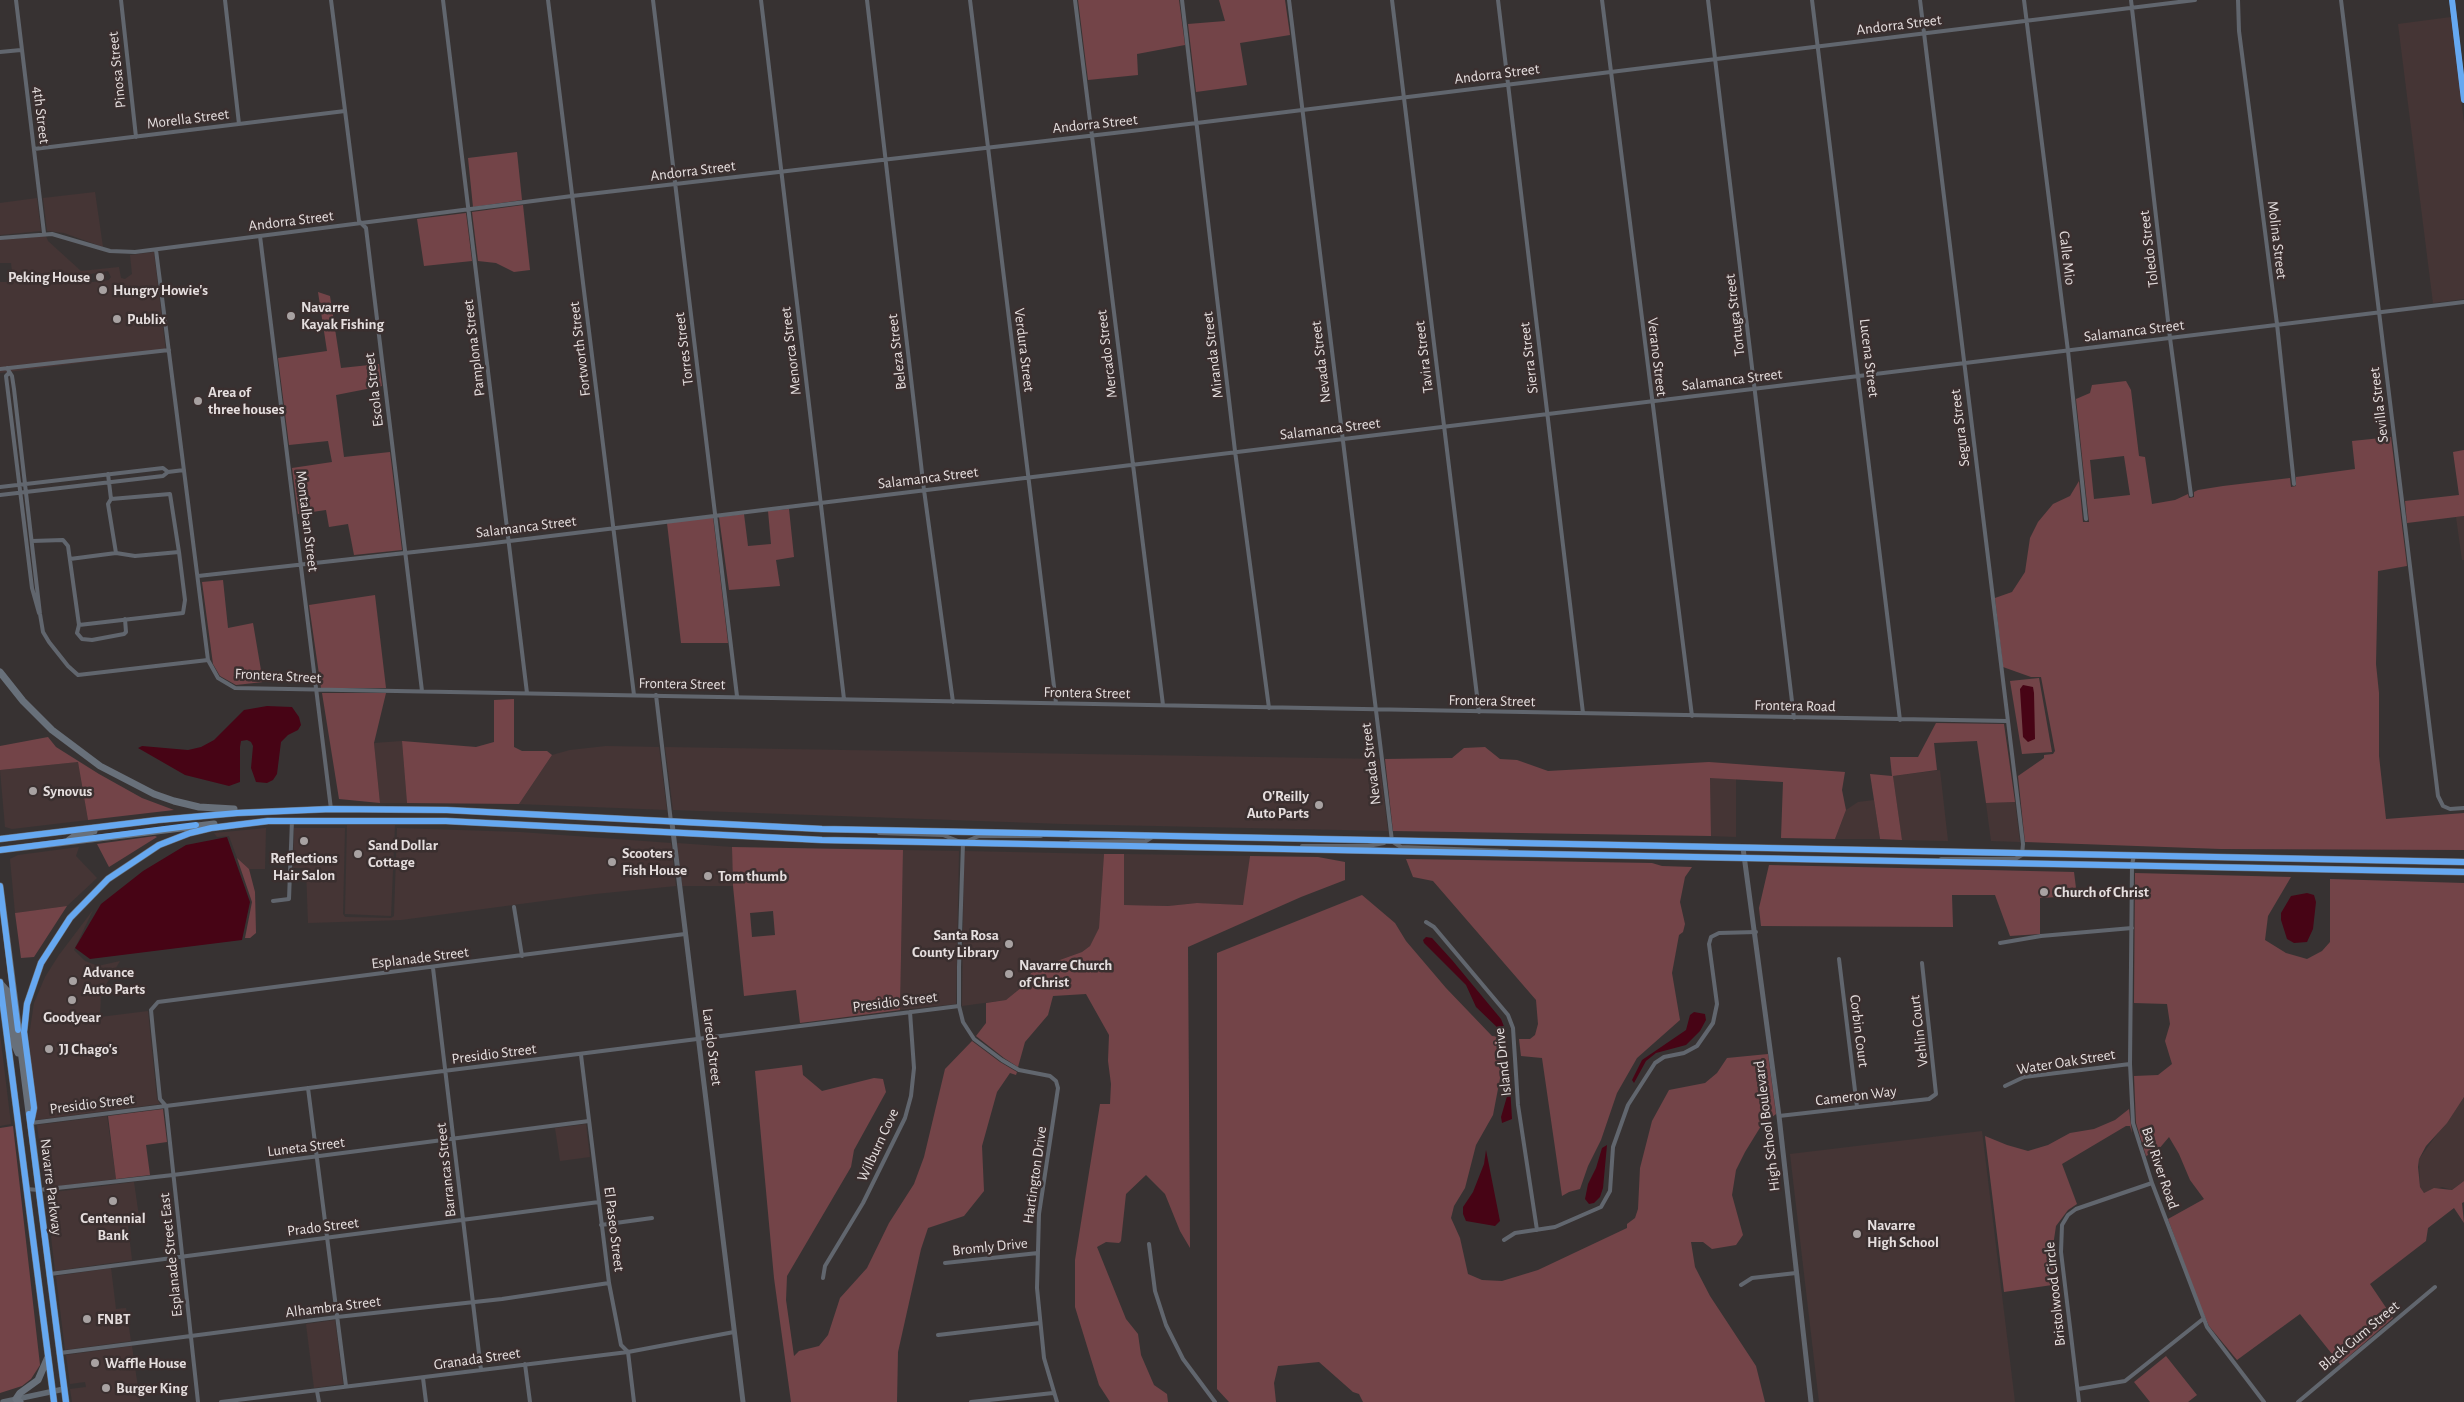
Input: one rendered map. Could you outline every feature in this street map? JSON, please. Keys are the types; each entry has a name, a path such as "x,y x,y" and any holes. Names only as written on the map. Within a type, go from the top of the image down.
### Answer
{"highway":[{"path":"0,672 23,701 60,737 82,755 116,776 174,801 199,807 262,812"},
{"path":"0,839 111,825 262,812 331,809 447,810 672,823 853,830 2464,862"},
{"path":"0,850 202,825 292,820 446,821 822,840 2464,872"},
{"path":"30,1123 34,1108 24,1038 26,1011 31,988 41,963 64,925 108,879 150,850 196,832 251,823"},
{"path":"68,841 74,836 111,825"},
{"name":"Navarre Parkway","path":"0,886 66,1402"},
{"path":"0,983 8,992 14,1043 23,1065"},
{"name":"Navarre Parkway","path":"0,983 54,1402"},
{"path":"18,1401 20,1393 38,1380 48,1357"}],"main road":[{"path":"2452,0 2464,100"},
{"path":"4,1402 18,1401 64,1389"}],"street":[{"name":"4th Street","path":"16,0 44,234"},
{"name":"Pinosa Street","path":"121,0 136,137"},
{"path":"225,0 239,124"},
{"name":"Escola Street","path":"331,0 359,221 366,228 422,691"},
{"name":"Pamplona Street","path":"443,0 527,693"},
{"name":"Fortworth Street","path":"548,0 634,694"},
{"name":"Torres Street","path":"653,0 737,696"},
{"name":"Menorca Street","path":"761,0 844,699"},
{"name":"Beleza Street","path":"867,0 924,490 953,702"},
{"name":"Verdura Street","path":"970,0 1056,704"},
{"name":"Mercado Street","path":"1075,0 1163,705"},
{"name":"Miranda Street","path":"1182,0 1235,451 1269,708"},
{"name":"Nevada Street","path":"1289,0 1392,841"},
{"name":"Tavira Street","path":"1392,0 1479,712"},
{"name":"Sierra Street","path":"1498,0 1583,713"},
{"name":"Verano Street","path":"1602,0 1692,716"},
{"name":"Tortuga Street","path":"1708,0 1794,718"},
{"name":"Lucena Street","path":"1812,0 1860,376 1900,720"},
{"name":"Segura Street","path":"1920,0 2022,853"},
{"name":"Calle Mio","path":"2024,0 2068,351 2086,520"},
{"name":"Toledo Street","path":"2131,0 2170,338 2191,495"},
{"name":"Andorra Street","path":"0,238 44,234 63,235 110,251 135,252 156,250 572,196 1197,123 2195,0"},
{"name":"Molina Street","path":"2238,0 2239,31 2277,324 2294,484"},
{"name":"Sevilla Street","path":"2342,0 2438,796 2443,806 2450,809 2464,808"},
{"path":"0,52 22,50"},
{"name":"Morella Street","path":"34,149 345,111"},
{"name":"Montalban Street","path":"260,236 331,809"},
{"name":"Frontera Street","path":"156,250 208,660 218,678 235,688 1583,713"},
{"name":"Salamanca Street","path":"198,576 509,541 2464,302"},
{"path":"0,369 169,350"},
{"path":"7,368 13,379 29,484 27,492 40,614 43,632 49,642 68,666 78,675 208,660"},
{"path":"9,373 6,376 32,588 40,614"},
{"path":"0,487 163,468 168,472"},
{"path":"0,495 164,476 168,472 184,470"},
{"path":"108,474 111,499 108,504 116,553"},
{"path":"79,626 183,613 185,600 170,494 111,499"},
{"path":"32,541 63,540 68,546 79,626 78,636 82,639 92,640 124,634 126,632 125,620"},
{"path":"70,559 116,553 135,556 179,552"},
{"name":"Laredo Street","path":"656,695 743,1402"},
{"name":"Frontera Road","path":"1583,713 2007,721"},
{"path":"273,901 289,899 292,820"},
{"path":"853,830 893,835 943,836 963,843 979,836 1035,837 1058,834"},
{"path":"1054,845 1074,842 1146,842 1154,836"},
{"path":"1282,849 1307,846 1368,846 1392,841 1401,848 1499,849 1522,854"},
{"path":"959,1006 963,843"},
{"name":"High School Boulevard","path":"1743,848 1756,932 1779,1116 1811,1402"},
{"path":"1918,862 1948,858 2014,859 2022,853"},
{"name":"Bay River Road","path":"2134,855 2132,865 2130,1064 2133,1123 2152,1183 2203,1319 2207,1327 2264,1402"},
{"path":"514,907 522,956"},
{"name":"Island Drive","path":"1426,922 1434,927 1508,1015 1513,1028 1520,1122 1537,1230"},
{"path":"2000,943 2041,936 2132,928"},
{"path":"1504,1240 1515,1233 1537,1230 1573,1220 1601,1207 1610,1191 1613,1148 1628,1105 1655,1063 1664,1057 1690,1051 1698,1046 1713,1023 1716,1004 1709,944 1711,937 1719,933 1756,932"},
{"name":"Esplanade Street","path":"158,1002 685,934"},
{"name":"Corbin Court","path":"1839,959 1857,1107"},
{"name":"Vehlin Court","path":"1922,963 1937,1090 1935,1095"},
{"name":"Barrancas Street","path":"433,968 481,1370"},
{"name":"Esplanade Street East","path":"158,1002 151,1010 152,1031 160,1099 166,1106 198,1402"},
{"name":"Presidio Street","path":"30,1123 959,1006"},
{"name":"Hartington Drive","path":"959,1006 967,1028 981,1046 1010,1066 1023,1071 1050,1076 1056,1081 1058,1088 1039,1214 1037,1288 1044,1358 1057,1402"},
{"name":"Wilburn Cove","path":"823,1278 825,1266 863,1203 905,1118 911,1096 914,1068 910,1012"},
{"name":"El Paseo Street","path":"581,1055 609,1283 621,1345 628,1352 634,1402"},
{"name":"Water Oak Street","path":"2005,1086 2024,1077 2130,1064"},
{"path":"308,1088 346,1386"},
{"name":"Cameron Way","path":"1779,1116 1929,1098 1935,1095"},
{"name":"Luneta Street","path":"26,1189 39,1190 173,1175 589,1121"},
{"name":"Bristolwood Circle","path":"2079,1402 2060,1252 2062,1225 2068,1214 2076,1209 2152,1183"},
{"name":"Prado Street","path":"50,1274 182,1255 599,1202"},
{"path":"601,1225 652,1218"},
{"path":"1149,1244 1155,1291 1166,1325 1183,1359 1215,1402"},
{"name":"Bromly Drive","path":"945,1263 1038,1252"},
{"path":"1741,1285 1752,1278 1796,1272"},
{"name":"Alhambra Street","path":"60,1353 472,1302 609,1283"},
{"name":"Black Gum Street","path":"2298,1402 2435,1287"},
{"path":"2078,1389 2125,1381 2203,1319"},
{"path":"938,1335 1040,1323"},
{"name":"Granada Street","path":"221,1402 628,1352 734,1332"},
{"path":"525,1364 530,1402"},
{"path":"423,1378 426,1402"},
{"path":"318,1390 319,1402"},
{"path":"971,1402 1053,1392"}],"shaded area":[{"path":"1078,0 1179,0 1185,45 1137,54 1138,75 1088,80"},
{"path":"1219,0 1285,0 1290,35 1240,43 1247,85 1196,92 1188,24 1225,21"},
{"path":"2451,17 2464,123 2464,299 2433,303 2398,24"},
{"path":"517,152 522,200 473,207 468,158"},
{"path":"95,192 103,247 64,233 47,231 43,198"},
{"path":"37,198 41,231 0,235 0,203"},
{"path":"523,205 530,270 514,272 496,263 478,261 472,212"},
{"path":"466,213 472,261 424,266 417,219"},
{"path":"46,236 48,241 81,271 119,267 121,278 125,279 132,274 130,255 154,252 166,352 0,373 0,282 11,282 13,280 11,263 0,263 0,240","holes":["108,271 111,277 109,280 92,282 89,280 91,274"]},
{"path":"318,292 330,296 341,368 379,364 382,386 336,395 344,457 390,452 402,550 354,555 348,524 329,527 326,510 298,514 292,468 332,462 328,441 289,445 278,358 327,351"},
{"path":"2126,381 2131,390 2139,456 2145,457 2152,504 2175,500 2188,494 2189,498 2194,497 2194,492 2198,490 2223,486 2290,478 2291,487 2296,486 2296,477 2355,469 2352,441 2391,437 2407,566 2378,571 2376,664 2379,693 2379,756 2386,819 2464,813 2464,850 2221,849 2025,842 2018,776 2044,758 2044,755 2053,754 2055,751 2041,677 2031,677 2003,667 1995,598 2012,592 2025,572 2030,538 2038,522 2053,504 2070,496 2079,481 2083,522 2089,522 2076,399 2090,393 2092,385","holes":["2124,456 2130,495 2094,499 2090,460"]},
{"path":"2464,450 2464,516 2407,523 2405,501 2459,495 2453,452"},
{"path":"789,509 794,557 776,560 780,586 729,590 719,517 744,514 748,546 771,544 768,511"},
{"path":"2464,516 2464,560 2462,560 2456,517"},
{"path":"713,517 728,643 681,643 667,523"},
{"path":"223,580 228,628 253,623 263,682 236,685 220,676 213,664 202,582"},
{"path":"375,595 386,688 321,688 309,605"},
{"path":"2039,678 2052,752 2022,754 2010,681"},
{"path":"2023,685 2033,687 2034,693 2035,739 2028,742 2023,737 2020,689"},
{"path":"322,693 386,693 374,743 380,803 339,799"},
{"path":"514,699 514,747 522,751 547,751 552,755 519,804 407,803 402,741 476,747 494,742 494,700"},
{"path":"267,706 292,707 299,717 301,725 298,730 288,735 281,742 277,774 273,780 267,783 256,782 251,768 253,746 247,740 241,741 240,747 240,782 229,786 185,775 138,748 142,746 188,750 201,747 214,740 244,710"},
{"path":"1936,723 2004,724 2015,802 1986,803 1977,741 1934,743 1937,770 1893,776 1902,840 1880,839 1870,774 1892,776 1890,757 1918,757"},
{"path":"48,737 56,747 99,774 142,798 174,810 88,820 78,762 0,770 0,746"},
{"path":"402,741 407,803 380,803 374,743"},
{"path":"606,746 659,747 667,810 519,804 552,755 570,750"},
{"path":"665,747 1379,759 1388,831 1064,824 673,810"},
{"path":"1485,747 1500,759 1517,760 1548,771 1709,762 1845,772 1842,790 1846,810 1835,839 1781,838 1783,782 1710,778 1711,836 1393,831 1385,759 1452,758 1464,748"},
{"path":"78,762 88,820 12,829 5,827 0,770"},
{"path":"1940,770 1948,841 1902,840 1893,776"},
{"path":"1710,778 1736,778 1736,837 1711,836"},
{"path":"1874,800 1880,839 1835,839 1846,810 1858,802"},
{"path":"2015,802 2020,842 1991,841 1986,803"},
{"path":"347,825 395,825 391,916 345,914"},
{"path":"266,828 265,869 249,869 237,858 229,836 217,837 214,833"},
{"path":"294,828 345,828 343,914 345,917 391,918 394,916 397,828 520,832 671,843 676,886 595,894 401,920 308,923 306,868 293,868"},
{"path":"157,837 109,867 97,844"},
{"path":"227,837 250,902 242,940 90,959 75,948 101,904 143,871 186,845"},
{"path":"677,843 732,847 733,886 682,886"},
{"path":"79,847 76,856 97,878 67,906 15,913 10,859 18,855"},
{"path":"732,847 903,850 900,1010 800,1023 796,990 744,996 733,886","holes":["773,911 775,935 752,937 750,913"]},
{"path":"903,850 959,851 956,1004 900,1010"},
{"path":"964,851 1104,854 1099,928 1090,946 1082,952 1043,966 1031,973 1022,987 1006,1000 962,1006"},
{"path":"1104,854 1124,854 1124,905 1168,906 1197,903 1243,905 1250,856 1318,857 1345,862 1345,880 1301,897 1188,947 1190,1248 1180,1231 1165,1194 1146,1175 1126,1194 1121,1241 1119,1243 1106,1242 1097,1247 1126,1319 1138,1334 1141,1355 1154,1385 1167,1394 1168,1402 1110,1402 1099,1385 1075,1307 1075,1260 1100,1104 1110,1104 1109,1035 1086,994 1053,996 1048,1015 1025,1042 1018,1067 976,1036 986,1023 986,1003 1006,1000 1022,987 1031,973 1043,966 1082,952 1090,946 1099,928"},
{"path":"1124,854 1250,856 1244,905 1197,903 1168,906 1123,905"},
{"path":"237,858 249,869 255,892 256,933 250,938 245,938 252,902"},
{"path":"1406,859 1652,863 1662,866 1692,867 1685,877 1680,902 1685,924 1683,932 1679,935 1672,973 1680,1020 1637,1058 1617,1093 1601,1140 1588,1166 1580,1189 1562,1196 1542,1058 1521,1056 1519,1039 1530,1039 1535,1035 1538,1024 1536,1000 1433,881 1413,877"},
{"path":"1769,865 2074,872 2077,896 2040,898 2040,934 2010,936 1995,895 1952,895 1953,927 1761,926 1759,908"},
{"path":"2135,873 2291,877 2268,916 2265,940 2286,953 2307,959 2322,951 2330,942 2330,879 2464,883 2464,1097 2447,1123 2426,1146 2419,1159 2418,1167 2420,1187 2424,1193 2434,1188 2452,1190 2464,1181 2464,1202 2462,1203 2464,1223 2454,1208 2428,1228 2426,1241 2370,1284 2393,1318 2340,1364 2300,1314 2237,1360 2209,1326 2198,1301 2168,1219 2204,1199 2190,1180 2179,1154 2169,1137 2158,1150 2146,1156 2136,1123 2134,1076 2158,1075 2172,1064 2165,1041 2170,1024 2167,1004 2134,1003"},
{"path":"2307,893 2314,895 2316,902 2313,929 2307,942 2294,943 2287,939 2281,920 2281,913 2291,896"},
{"path":"1362,895 1395,923 1406,941 1446,988 1492,1036 1501,1037 1502,1068 1493,1115 1476,1145 1465,1188 1454,1206 1451,1218 1460,1238 1468,1274 1482,1280 1502,1281 1538,1270 1627,1228 1627,1224 1635,1218 1638,1209 1640,1168 1652,1121 1669,1090 1705,1083 1717,1073 1727,1058 1768,1054 1776,1114 1761,1126 1745,1152 1736,1170 1732,1195 1743,1235 1736,1245 1712,1249 1703,1242 1691,1242 1695,1267 1710,1296 1756,1366 1765,1402 1363,1402 1359,1394 1353,1392 1319,1362 1278,1366 1274,1383 1276,1402 1229,1402 1217,1389 1217,953"},
{"path":"67,906 34,957 21,958 15,913"},
{"path":"93,910 74,950 85,961 98,966 120,961 101,993 100,1017 148,1011 157,1099 160,1104 36,1120 29,1036 34,1003 45,977"},
{"path":"1426,937 1432,938 1452,960 1501,1019 1505,1029 1501,1031 1476,1007 1466,985 1424,943 1423,940"},
{"path":"1694,1012 1705,1014 1706,1020 1700,1031 1686,1045 1656,1053 1646,1061 1634,1083 1632,1080 1642,1060 1686,1030 1690,1015"},
{"path":"0,1034 11,1124 0,1126"},
{"path":"972,1041 1017,1072 1016,1075 1010,1073 997,1092 982,1146 984,1191 964,1216 928,1228 921,1249 898,1352 897,1402 791,1402 774,1278 755,1071 802,1065 803,1075 822,1091 874,1078 883,1079 886,1092 854,1150 851,1167 787,1276 786,1300 794,1356 799,1351 819,1346 828,1335 840,1298 867,1268 889,1223 914,1184 924,1157 945,1069"},
{"path":"1510,1086 1512,1119 1502,1123 1501,1117"},
{"path":"2464,1097 2464,1181 2452,1190 2442,1187 2424,1193 2420,1187 2419,1159"},
{"path":"163,1109 167,1142 146,1145 150,1175 116,1179 108,1116"},
{"path":"2129,1109 2132,1133 2130,1126 2126,1126 2062,1164 2077,1204 2068,1210 2056,1226 2053,1246 2059,1284 2004,1292 1985,1136 2028,1151 2048,1145 2070,1133 2094,1129 2115,1120"},
{"path":"107,1116 116,1179 45,1188 37,1125"},
{"path":"586,1124 590,1157 560,1161 555,1128"},
{"path":"13,1126 40,1365 31,1379 22,1386 0,1393 0,1128"},
{"path":"1982,1131 2015,1402 1819,1402 1790,1154"},
{"path":"1607,1145 1603,1188 1600,1197 1594,1203 1589,1204 1585,1199 1588,1184 1596,1168 1602,1148"},
{"path":"1486,1150 1500,1221 1495,1226 1466,1221 1463,1214 1463,1207 1473,1192 1484,1164"},
{"path":"134,1182 140,1224 128,1226 132,1260 55,1271 46,1193"},
{"path":"111,1268 116,1309 126,1308 131,1341 65,1350 56,1276"},
{"path":"335,1320 343,1384 314,1388 306,1324"},
{"path":"132,1346 140,1402 72,1402 70,1389 86,1387 85,1382 70,1384 66,1355"},
{"path":"2166,1356 2197,1395 2188,1402 2150,1402 2134,1382"}],"cycle path":[{"path":"2452,0 2464,100"},
{"path":"0,839 158,820 237,813 331,809 447,810 822,829 2464,862"},
{"path":"31,1123 34,1108 24,1032 27,1004 41,963 70,918 108,879 159,845 190,833 211,828 268,821 446,821 822,840 2464,872"},
{"path":"0,850 196,825"},
{"path":"0,886 18,1030"},
{"path":"0,982 54,1402"},
{"path":"29,1114 66,1402"}],"place":[{"name":"Peking House","path":"100,277"},
{"name":"Hungry Howie's","path":"103,290"},
{"name":"Navarre Kayak Fishing","path":"291,316"},
{"name":"Publix","path":"117,319"},
{"name":"Area of three houses","path":"198,401"},
{"name":"Synovus","path":"33,791"},
{"name":"O'Reilly Auto Parts","path":"1319,805"},
{"name":"Reflections Hair Salon","path":"304,841"},
{"name":"Sand Dollar Cottage","path":"358,854"},
{"name":"Scooters Fish House","path":"612,862"},
{"name":"Tom thumb","path":"708,876"},
{"name":"Church of Christ","path":"2044,892"},
{"name":"Santa Rosa County Library","path":"1009,944"},
{"name":"Navarre Church of Christ","path":"1009,974"},
{"name":"Advance Auto Parts","path":"73,981"},
{"name":"Goodyear","path":"72,1000"},
{"name":"JJ Chago's","path":"49,1049"},
{"name":"Centennial Bank","path":"113,1201"},
{"name":"Navarre High School","path":"1857,1234"},
{"name":"FNBT","path":"87,1319"},
{"name":"Waffle House","path":"95,1363"},
{"name":"Burger King","path":"106,1388"}]}
